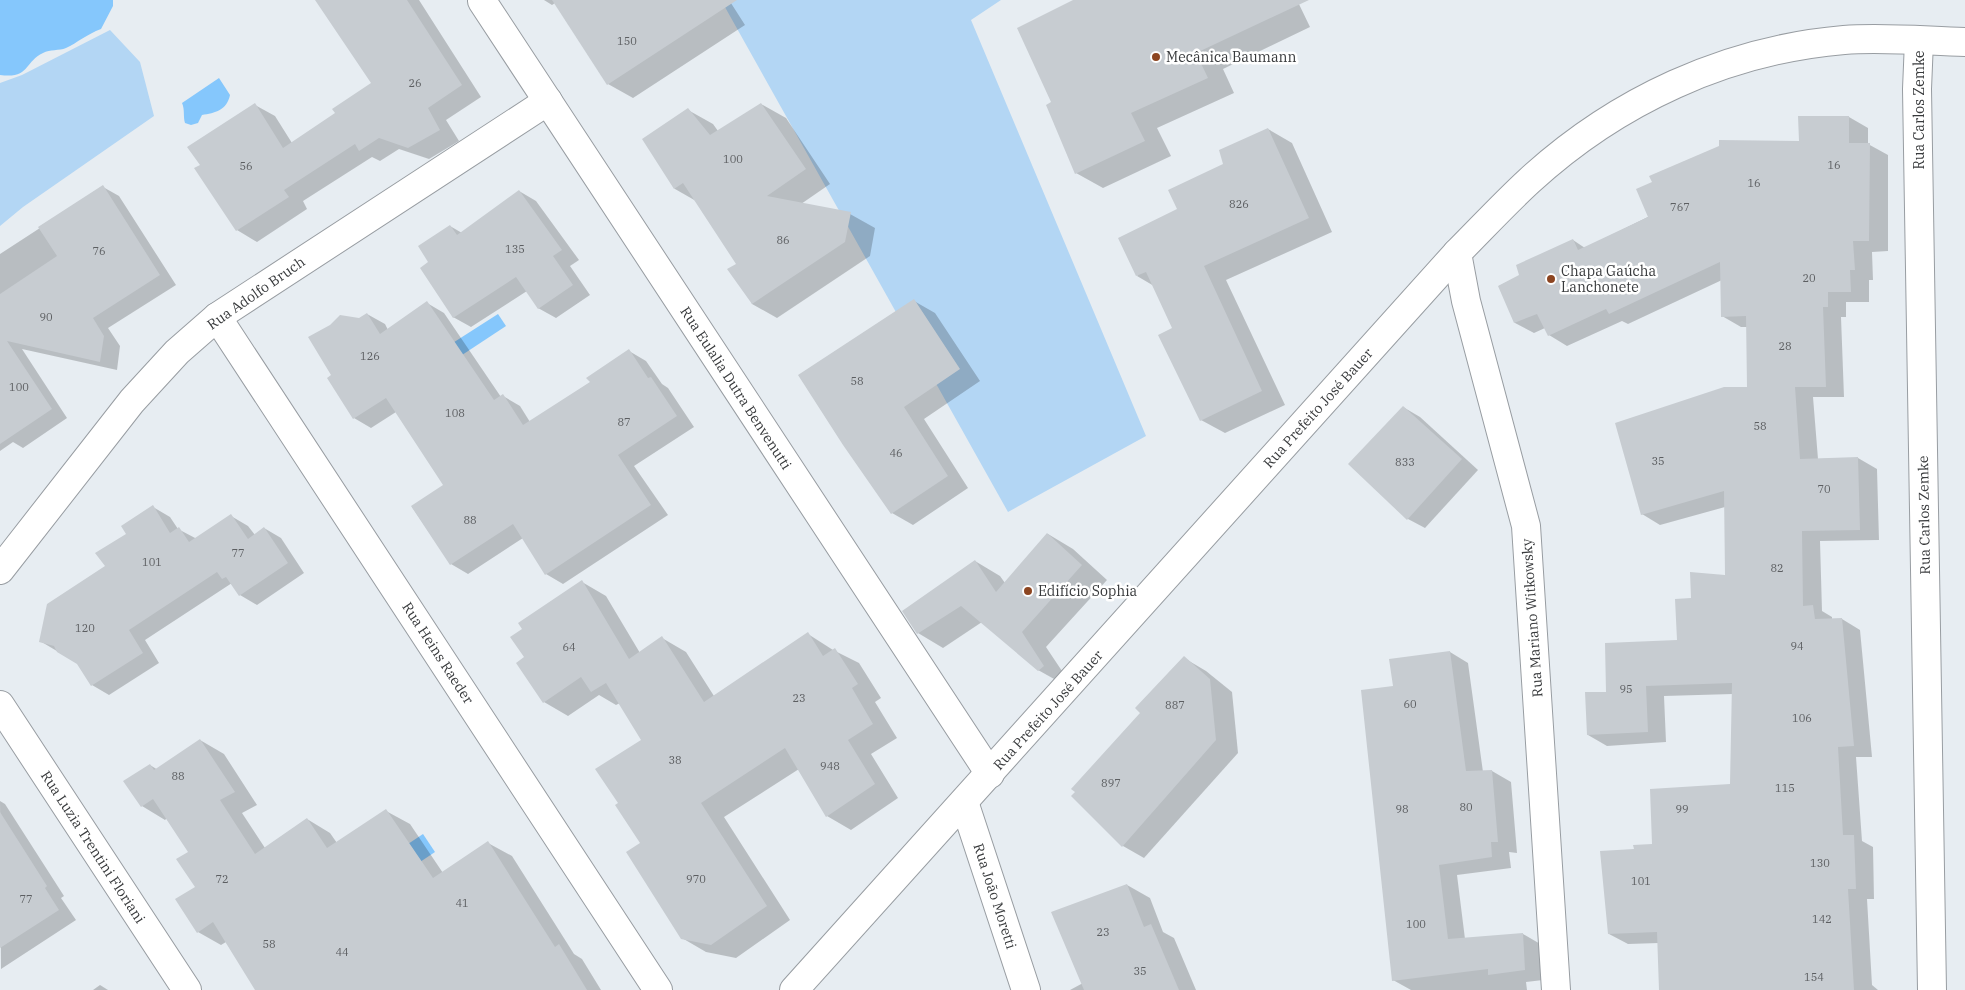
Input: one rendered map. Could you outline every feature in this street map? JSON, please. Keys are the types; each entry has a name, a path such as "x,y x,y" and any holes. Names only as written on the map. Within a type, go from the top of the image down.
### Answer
{"street":[{"name":"Rua Eulalia Dutra Benvenutti","path":"482,1 990,774"},
{"name":"Rua Prefeito José Bauer","path":"794,990 1457,253 1529,180 1584,136 1644,97 1714,67 1790,47 1845,40 1965,42"},
{"name":"Rua Carlos Zemke","path":"1919,41 1917,108 1932,990"},
{"name":"Rua Adolfo Bruch","path":"0,570 132,401 177,352 217,317 548,101"},
{"name":"Rua Mariano Witkowsky","path":"1457,253 1466,301 1526,526 1556,990"},
{"name":"Rua Heins Raeder","path":"217,317 658,990"},
{"name":"Rua Luzia Trentini Floriani","path":"0,704 186,990"},
{"name":"Rua João Moretti","path":"964,802 1026,990"}],"shaded area":[{"path":"721,0 1001,0 971,20 1146,436 1008,512"},
{"path":"110,30 140,62 154,116 23,207 0,226 0,83 22,75"}],"water":[{"path":"0,0 113,0 113,6 101,29 66,48 43,53 22,72 10,76 0,75"},
{"path":"219,78 230,95 226,104 216,112 202,115 198,123 191,125 185,123 182,103"},
{"path":"498,314 506,326 456,359 448,346"},
{"path":"423,834 435,852 399,876 387,858"}],"building":[{"path":"315,0 407,0 462,85 428,108 440,130 408,148 379,138 359,151 355,144 284,190 289,197 236,231 194,168 200,165 187,147 255,103 283,148 335,113 332,109 371,83"},
{"path":"552,0 737,0 607,85"},
{"path":"1073,0 1309,0 1196,53 1208,78 1131,113 1145,141 1075,174 1046,105 1051,102 1017,28"},
{"path":"761,103 806,169 767,196 851,212 845,242 752,304 727,269 736,264 683,183 674,189 642,139 688,108 710,135"},
{"path":"1798,116 1849,116 1849,143 1870,143 1869,241 1853,241 1855,270 1850,270 1851,292 1828,292 1828,307 1823,307 1826,387 1795,387 1800,459 1858,457 1860,530 1802,531 1803,606 1813,605 1815,619 1842,618 1854,746 1838,747 1843,835 1854,835 1856,889 1848,889 1854,990 1659,990 1657,932 1608,934 1600,851 1634,849 1633,845 1652,844 1650,789 1730,784 1732,683 1646,686 1648,732 1587,735 1585,692 1606,692 1605,643 1677,640 1675,599 1691,598 1690,572 1725,575 1724,491 1641,515 1615,423 1724,387 1747,387 1746,316 1721,317 1720,262 1609,314 1606,309 1548,336 1537,314 1514,323 1498,286 1519,275 1516,265 1573,239 1578,250 1648,217 1636,189 1652,182 1649,176 1719,146 1719,140 1799,141"},
{"path":"1268,128 1309,218 1204,266 1262,391 1200,421 1158,335 1172,328 1146,272 1136,276 1118,238 1177,209 1168,190 1223,164 1219,150"},
{"path":"103,185 160,275 93,318 104,336 100,362 7,341 52,409 0,444 0,294 57,256 38,227"},
{"path":"519,190 562,250 553,256 573,285 538,309 516,277 453,318 420,268 428,262 418,246 450,225 457,235"},
{"path":"914,299 960,369 904,407 948,476 891,514 843,445 798,375"},
{"path":"427,301 494,400 503,394 523,425 590,382 586,378 629,349 648,378 651,377 677,416 618,455 651,505 545,575 513,524 450,565 411,506 443,485 386,398 353,419 327,378 331,375 308,337 330,325 340,315 359,318 367,313 380,334"},
{"path":"1403,406 1462,459 1407,520 1348,464"},
{"path":"153,505 170,533 179,527 189,542 231,514 248,539 264,527 288,563 239,596 226,577 222,579 217,572 129,630 143,653 91,686 77,664 57,652 54,646 39,642 47,604 105,566 95,553 126,534 121,526"},
{"path":"1047,533 1082,565 1022,632 1044,666 1038,671 961,606 917,634 902,611 975,560 996,592"},
{"path":"582,580 629,659 662,636 704,702 808,632 823,656 835,648 858,684 852,688 873,724 848,740 875,784 826,817 785,748 701,803 767,906 711,945 681,939 626,852 640,843 615,805 618,803 595,769 641,740 606,683 591,692 581,677 543,703 516,663 524,657 510,637 522,629 518,623"},
{"path":"1450,651 1466,771 1492,770 1498,842 1491,842 1492,857 1439,865 1448,939 1523,933 1525,970 1488,975 1488,969 1392,981 1361,690 1393,686 1389,659"},
{"path":"1184,656 1210,679 1216,740 1122,847 1071,796 1075,792 1071,789 1140,713 1135,708"},
{"path":"200,739 235,792 220,800 255,854 307,818 327,848 386,809 433,878 488,841 555,947 559,944 587,990 255,990 213,922 197,933 175,899 195,887 176,859 188,852 153,799 141,807 123,781 150,764 154,770"},
{"path":"0,812 47,886 45,888 59,910 0,948"},
{"path":"1127,884 1144,927 1151,924 1179,990 1084,990 1051,912"}],"place":[{"name":"Mecânica Baumann","path":"1156,57"},
{"name":"Chapa Gaúcha Lanchonete","path":"1551,279"},
{"name":"Edifício Sophia","path":"1028,591"}]}
